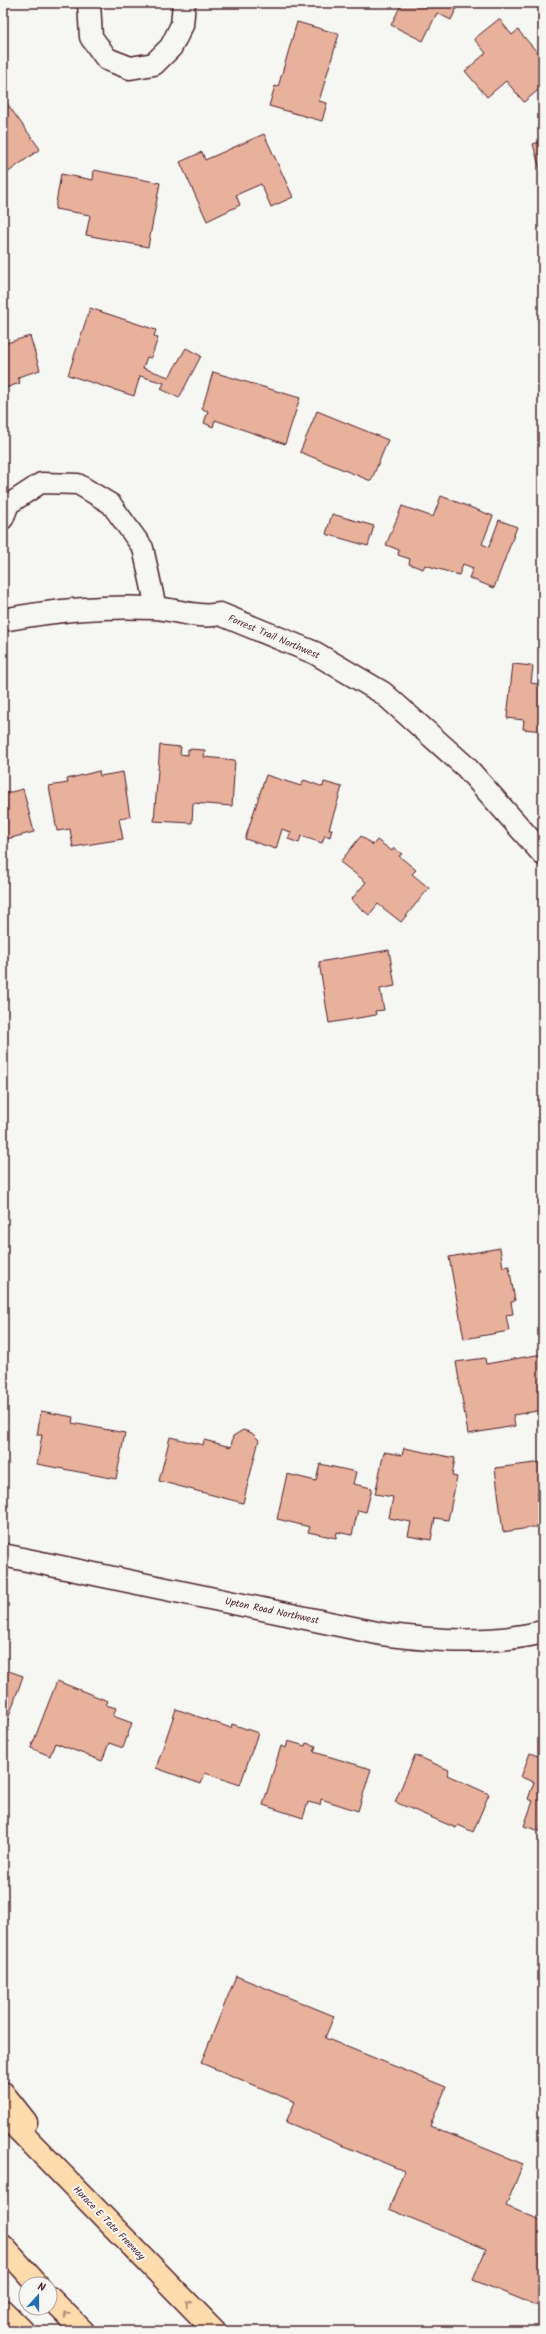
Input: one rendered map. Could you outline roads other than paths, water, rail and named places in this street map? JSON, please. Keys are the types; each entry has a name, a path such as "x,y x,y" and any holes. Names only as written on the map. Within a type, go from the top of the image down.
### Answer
{"highway":[{"path":"3,2093 85,2199"},
{"name":"Horace E Tate Freeway","path":"3,2114 215,2331"},
{"path":"3,2246 30,2276"},
{"path":"58,2306 83,2331"},
{"path":"3,2310 23,2331"}],"street":[{"path":"88,3 92,36 107,59 130,68 154,64 171,47 182,25 184,3"},
{"name":"Forrest Trail Northwest","path":"3,620 53,610 92,607 156,608 210,616 220,614 315,653 383,694 466,767 543,854"},
{"name":"Upton Road Northwest","path":"3,1555 382,1634 430,1641 478,1641 527,1636 543,1632"}],"lane":[{"path":"3,519 9,504 41,483 78,484 110,504 143,548 156,608"}]}
